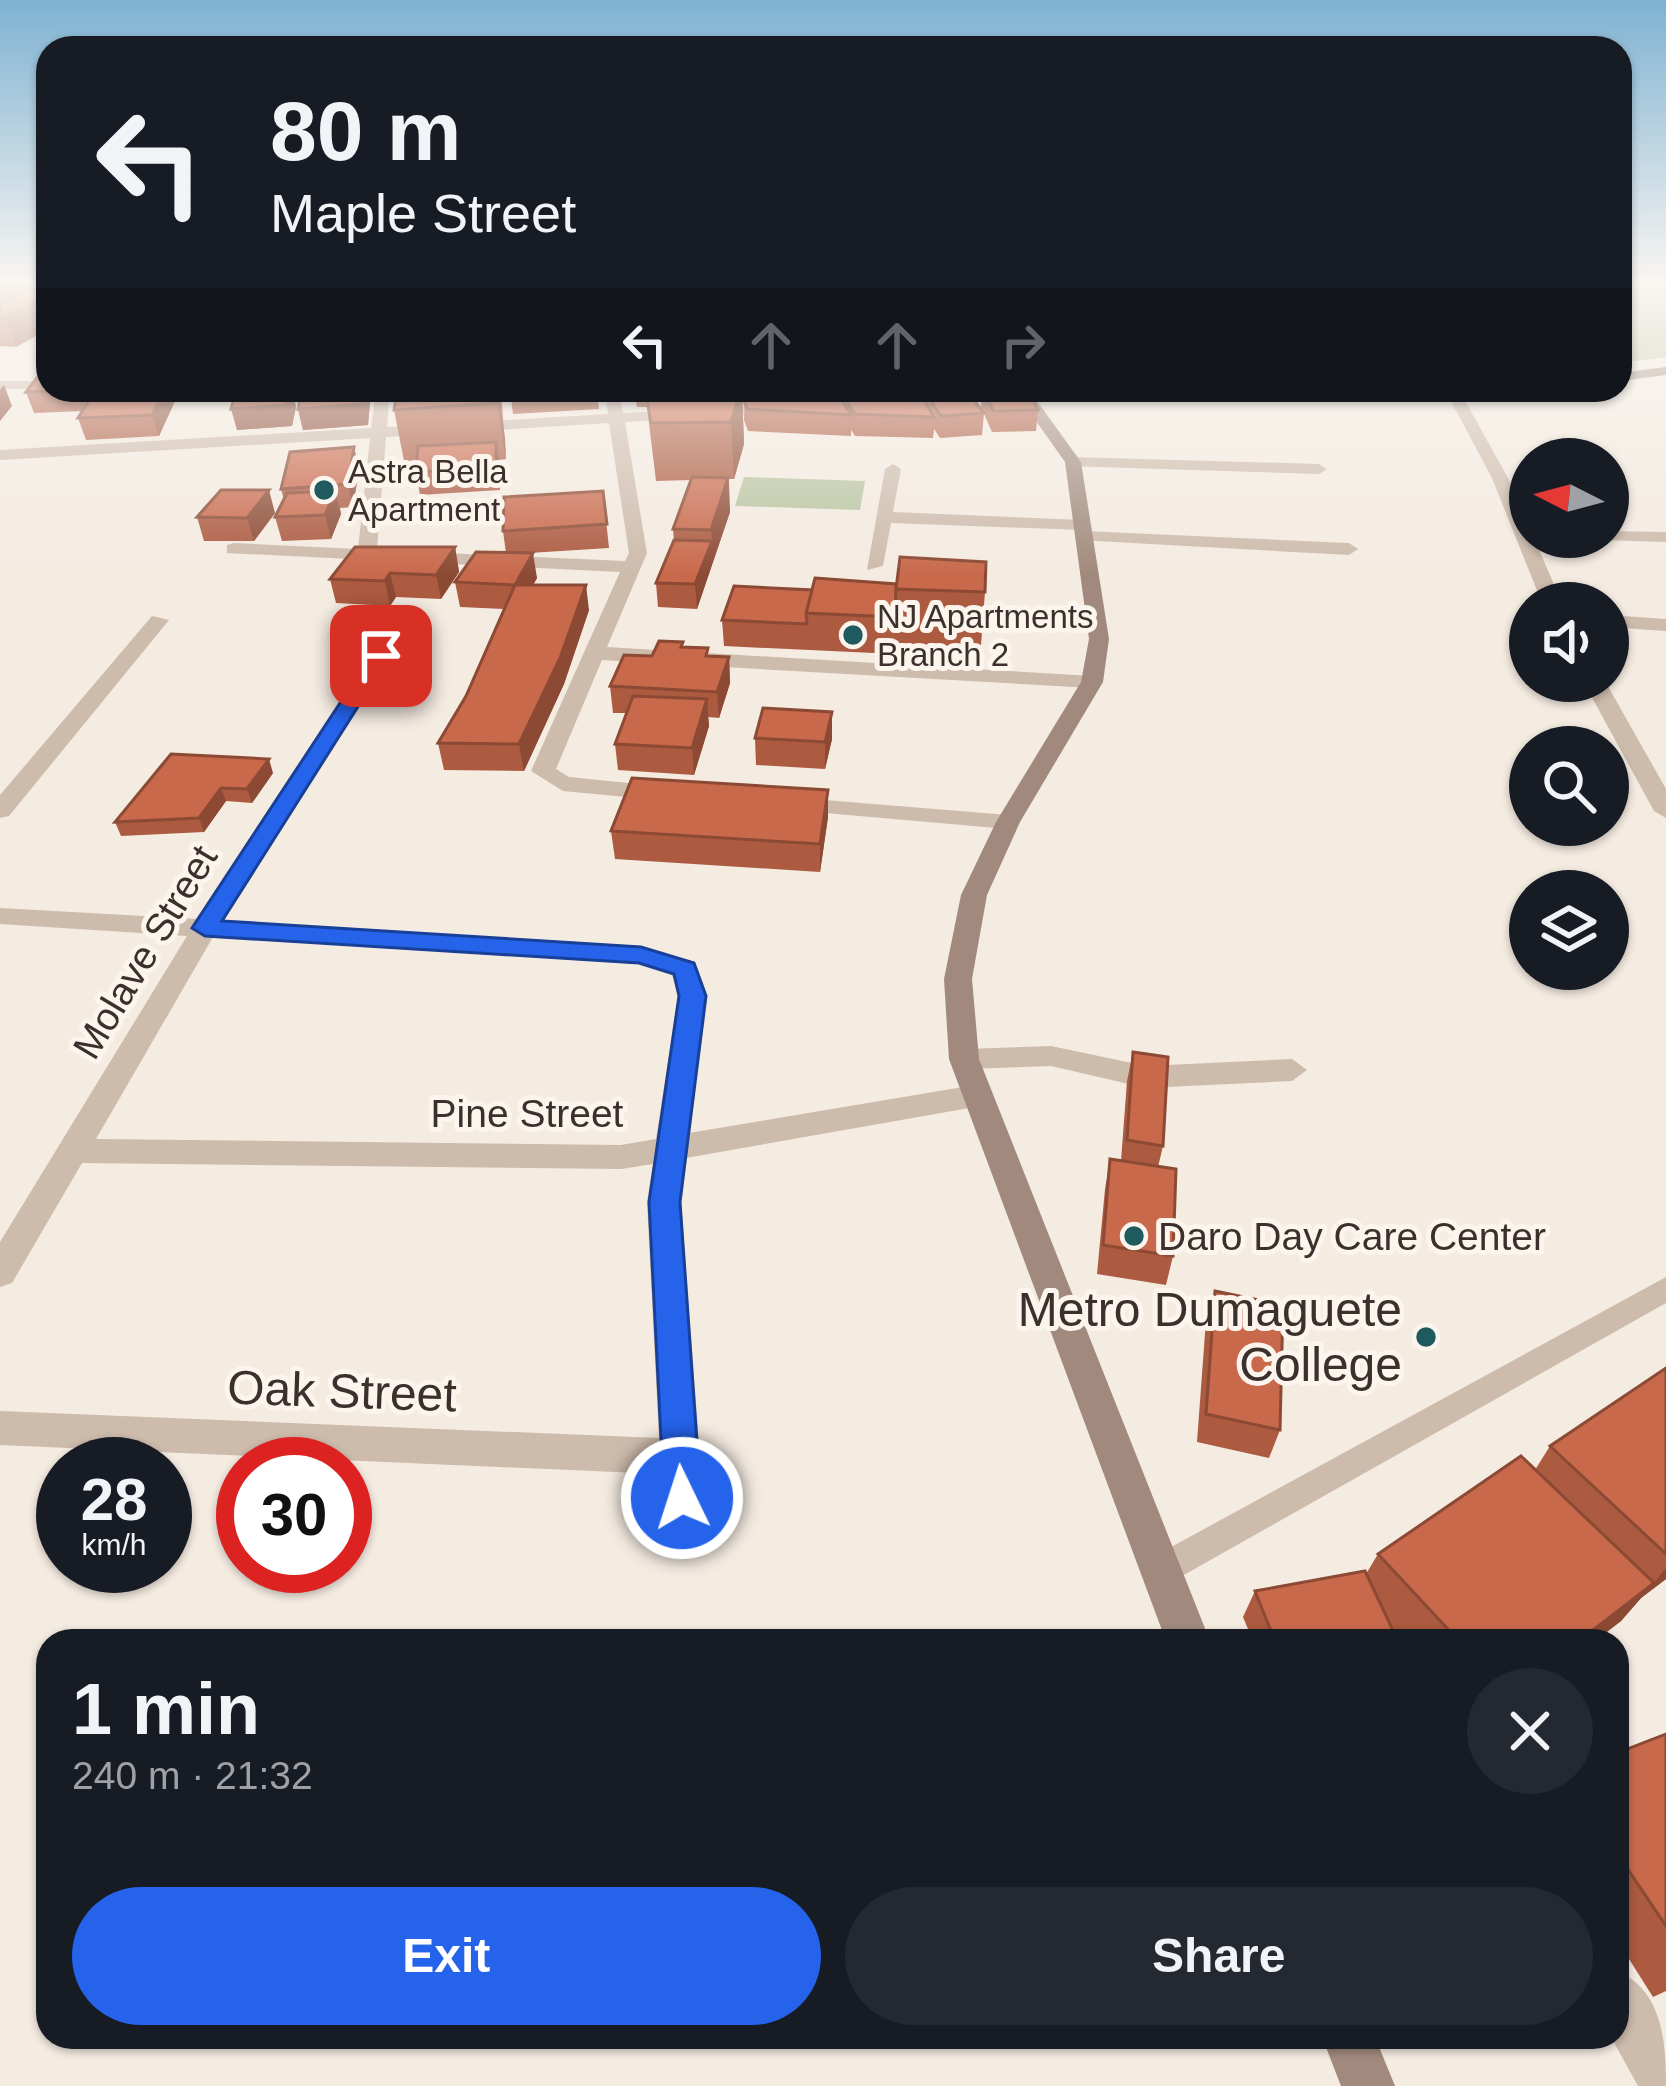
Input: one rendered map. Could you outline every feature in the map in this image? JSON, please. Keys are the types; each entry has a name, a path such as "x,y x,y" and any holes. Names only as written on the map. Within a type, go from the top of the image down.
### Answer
{"main road":[{"path":"1024,402 1073,462 1099,638 1092,682 1008,822 974,896 958,979 964,1059 1184,1629"},
{"path":"1353,2049 1368,2086"}],"street":[{"path":"0,386 36,385"},
{"path":"367,555 382,402"},
{"path":"615,402 638,540 635,567 544,760 550,778 578,787 698,797"},
{"path":"1459,402 1509,498"},
{"path":"0,455 802,407"},
{"path":"1073,462 1319,469"},
{"path":"874,566 893,469"},
{"path":"884,517 1349,549"},
{"path":"1629,536 1666,537"},
{"path":"234,549 635,567"},
{"name":"Molave Street","path":"0,1274 205,928 406,617"},
{"path":"0,812 159,620"},
{"path":"1629,622 1666,625"},
{"path":"595,653 1092,682"},
{"path":"1607,702 1659,788 1666,811"},
{"path":"769,802 1008,822"},
{"path":"0,916 641,955 685,969 692,996 664,1202 685,1538"},
{"path":"964,1059 1051,1056 1146,1077 1292,1070"},
{"name":"Pine Street","path":"74,1151 569,1158 669,1152 975,1096"},
{"name":"Oak Street","path":"0,1427 680,1457"},
{"path":"1629,2018 1666,2084"}],"lane":[{"path":"1163,1569 1666,1289"}],"green space":[{"path":"744,477 865,481 860,510 735,506"}],"building":[{"path":"88,402 158,402 152,415 78,418"},
{"path":"233,402 287,402 286,405 231,409"},
{"path":"299,402 364,402 364,404 298,409"},
{"path":"395,402 497,402 497,403 394,410"},
{"path":"648,402 737,402 731,422 651,423"},
{"path":"744,402 843,402 851,415 747,409"},
{"path":"847,402 925,402 934,417 855,414"},
{"path":"931,402 975,402 984,413 941,416"},
{"path":"989,402 1034,402 1038,410 993,411"},
{"path":"496,442 496,467 416,472 418,446"},
{"path":"354,447 348,484 281,489 290,452"},
{"path":"692,477 728,478 711,530 673,529"},
{"path":"221,490 269,490 247,518 197,517"},
{"path":"335,491 325,515 275,517 287,493"},
{"path":"603,491 607,524 503,531 504,497"},
{"path":"674,540 712,541 695,584 656,583"},
{"path":"355,547 455,547 436,575 390,573 385,581 330,579"},
{"path":"476,552 533,553 515,585 455,582"},
{"path":"900,557 986,562 985,592 896,589"},
{"path":"815,578 896,584 895,617 806,613"},
{"path":"515,585 586,585 560,658 519,744 438,743 466,696"},
{"path":"734,586 812,590 807,624 722,620"},
{"path":"659,641 683,642 681,647 708,648 706,656 729,657 717,692 610,686 624,655 652,656"},
{"path":"633,696 707,699 692,748 615,744"},
{"path":"763,708 832,712 825,742 755,738"},
{"path":"171,754 269,759 247,789 221,788 199,818 115,822"},
{"path":"632,778 828,790 820,844 611,831"},
{"path":"1133,1052 1168,1057 1163,1146 1127,1140"},
{"name":"Daro Day Care Center","path":"1110,1159 1176,1169 1173,1256 1103,1245"},
{"path":"1215,1291 1283,1305 1280,1430 1206,1414"},
{"path":"1666,1368 1666,1554 1550,1446"},
{"path":"1521,1456 1654,1583 1595,1629 1448,1629 1378,1554"},
{"path":"1365,1571 1392,1629 1270,1629 1255,1591"},
{"path":"1666,1734 1666,1926 1629,1871 1629,1748"}],"place":[{"name":"Astra Bella Apartment","path":"324,490"},
{"name":"NJ Apartments Branch 2","path":"853,635"},
{"name":"Daro Day Care Center","path":"1134,1236"},
{"name":"Metro Dumaguete College","path":"1426,1337"}],"route":[{"path":"381,656 205,928 641,955 685,969 692,980 692,996 664,1202 682,1498"}]}
